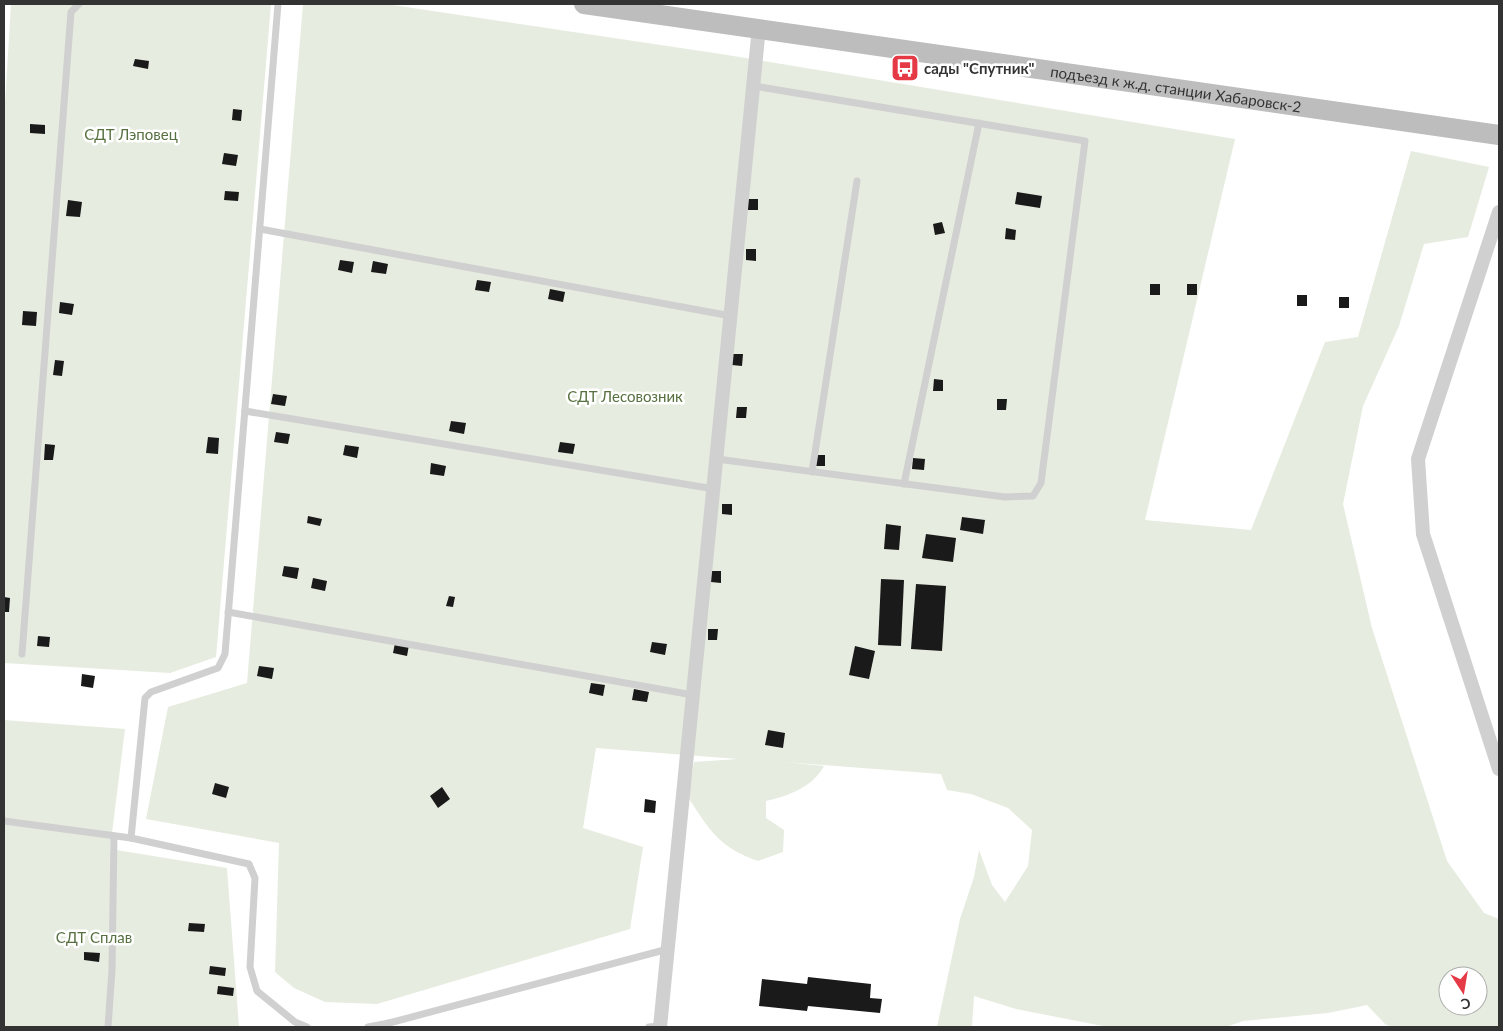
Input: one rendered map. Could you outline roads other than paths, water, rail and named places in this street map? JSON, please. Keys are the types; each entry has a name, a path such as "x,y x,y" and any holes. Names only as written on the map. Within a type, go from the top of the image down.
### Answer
{"street":[{"name":"подъезд к ж.д. станции Хабаровск-2","path":"584,4 636,7 759,27 1499,135"},
{"path":"656,1027 668,949 759,27"},
{"path":"1499,212 1418,459 1423,534 1499,769"}],"lane":[{"path":"22,654 71,12 79,4"},
{"path":"131,838 145,698 151,692 218,668 225,654 278,4"},
{"path":"717,459 1018,498 1034,496 1041,483 1085,141 754,86"},
{"path":"904,484 980,123"},
{"path":"812,472 857,181"},
{"path":"260,229 731,316"},
{"path":"245,411 714,489"},
{"path":"228,612 694,695"},
{"path":"4,821 131,838 249,864 255,878 250,967 257,991 295,1022 307,1027"},
{"path":"108,1027 112,970 114,836"},
{"path":"368,1027 388,1025 668,949"}],"place":[{"name":"сады \"Спутник\"","path":"905,68"}],"park label":[{"name":"СДТ Лэповец","path":"131,134"},
{"name":"СДТ Лесовозник","path":"625,396"},
{"name":"СДТ Сплав","path":"94,937"}]}
